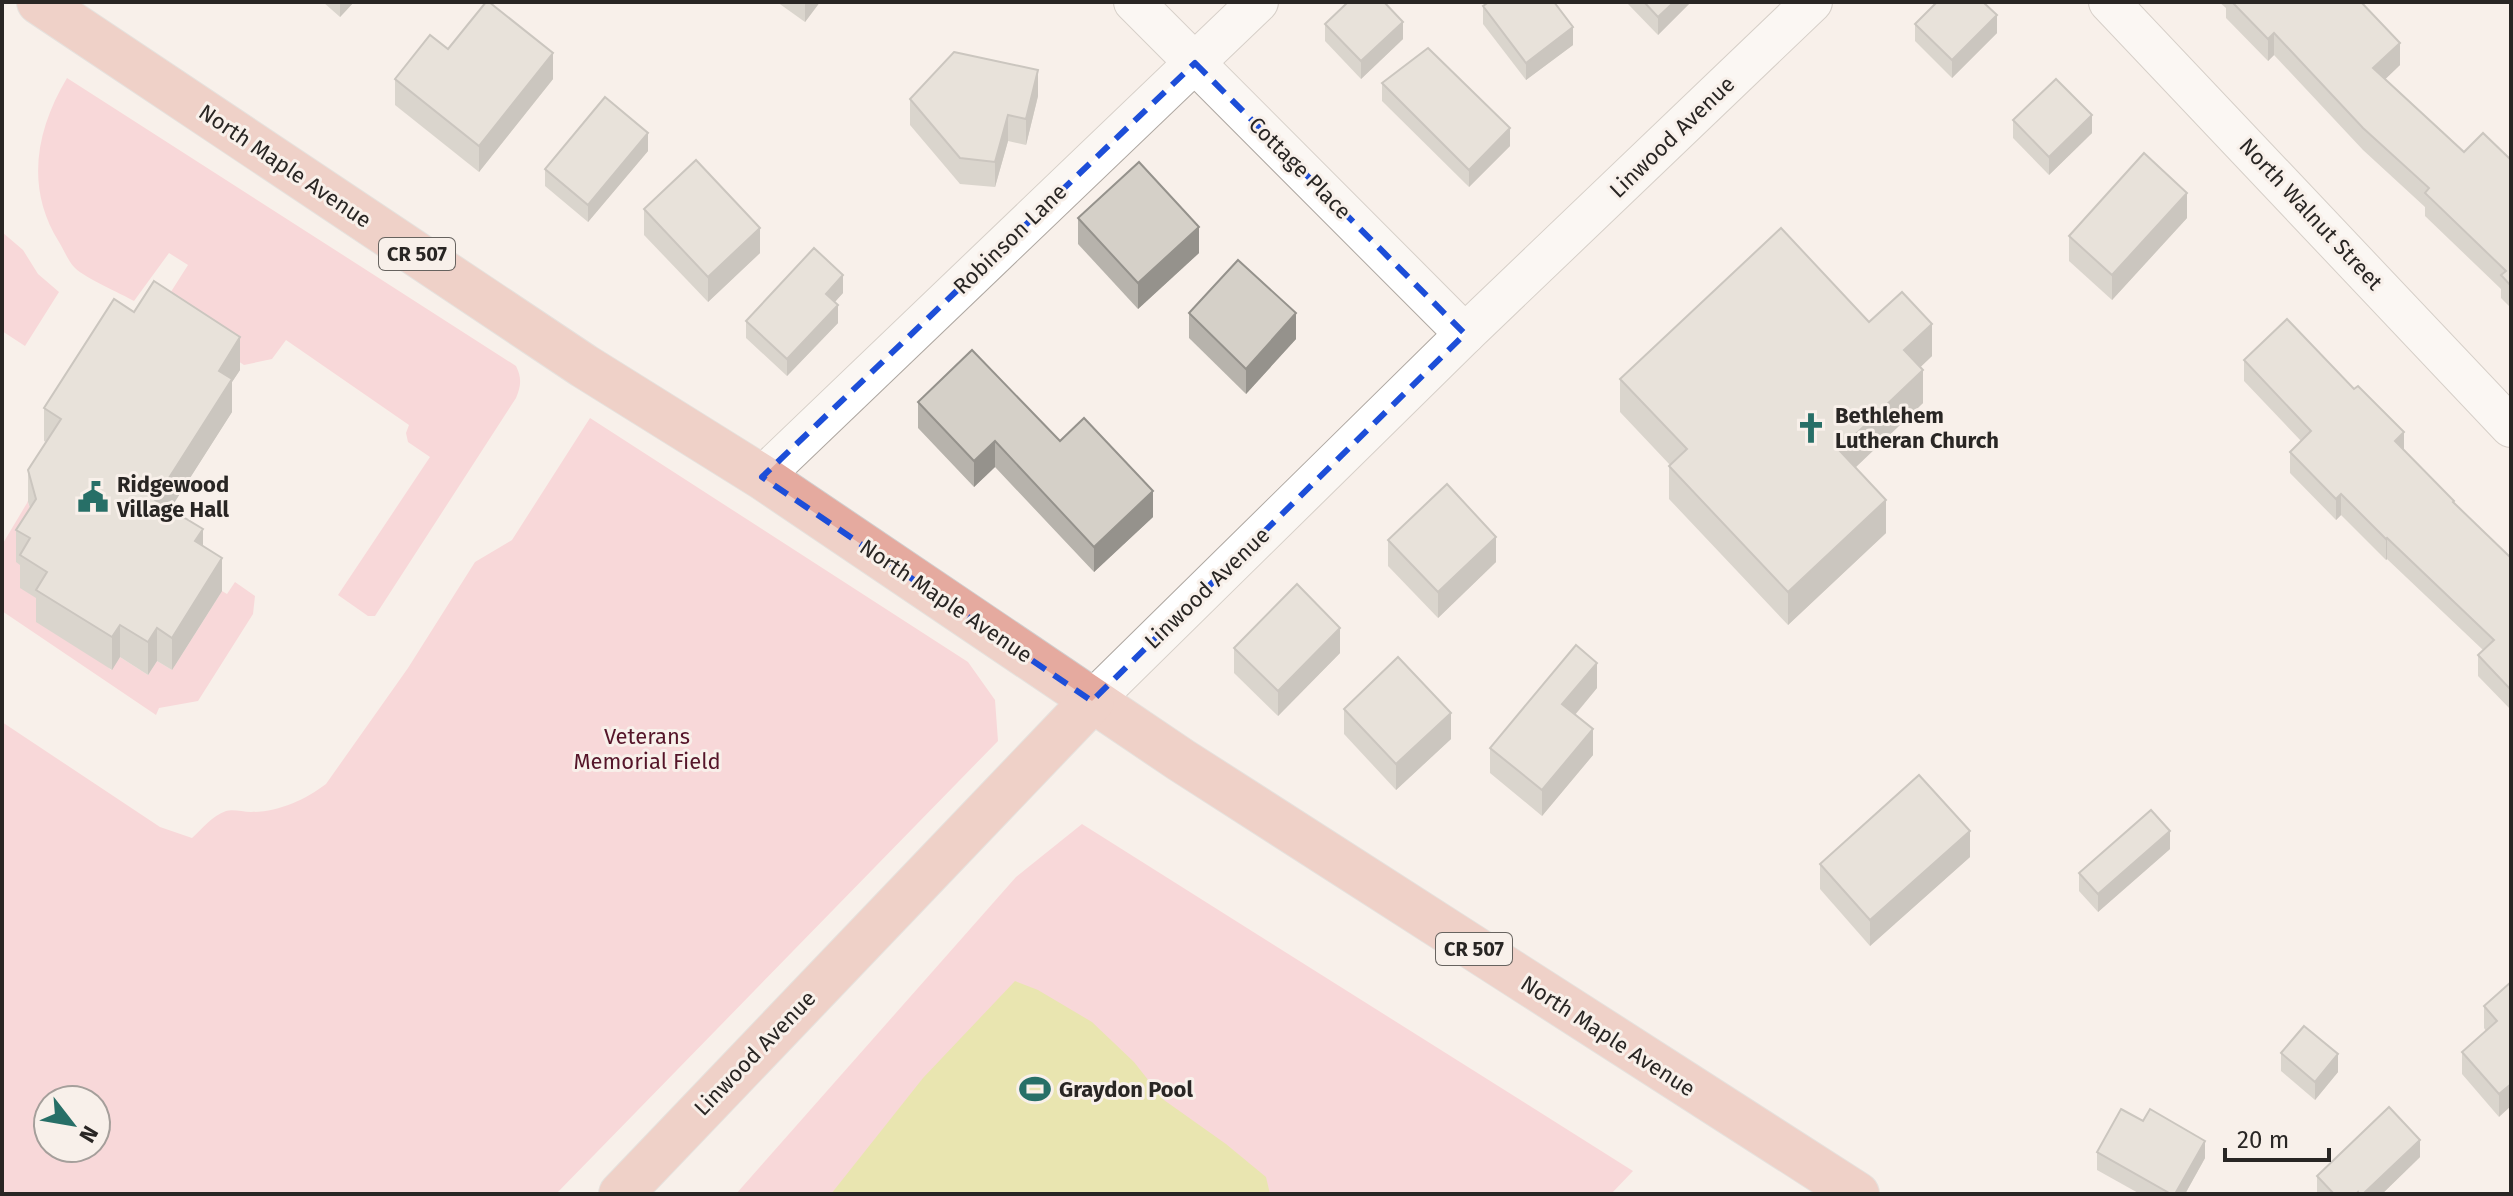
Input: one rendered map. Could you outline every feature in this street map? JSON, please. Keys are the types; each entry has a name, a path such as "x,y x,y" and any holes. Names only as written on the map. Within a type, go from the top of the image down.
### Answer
{"main road":[{"name":"North Maple Avenue","path":"39,2 584,366 762,477 1092,701 1857,1194"},
{"name":"Linwood Avenue","path":"621,1194 1092,701"}],"street":[{"name":"Cottage Place","path":"1134,2 1465,334"},
{"name":"Robinson Lane","path":"762,477 1258,2"},
{"name":"Linwood Avenue","path":"1092,701 1465,334 1812,2"},
{"name":"North Walnut Street","path":"2109,2 2511,427"}],"highlighted area":[{"path":"1195,63 1465,334 1092,701 762,477"}],"green space":[{"path":"67,78 516,366 520,382 516,398 375,616 368,616 338,595 430,457 408,442 406,433 409,425 286,340 272,359 244,365 160,309 188,265 169,253 134,301 75,268 48,222 38,180 42,139 56,98"},
{"path":"2,232 23,250 38,274 59,292 25,346 2,331"},
{"name":"Veterans Memorial Field","path":"590,418 968,662 995,700 998,741 556,1194 2,1194 2,722 160,827 192,838 221,813 271,810 291,804 326,784 408,668 475,562 512,540"},
{"path":"33,488 28,502 34,523 30,571 47,605 111,670 120,657 148,675 157,661 172,670 222,591 227,594 235,582 255,596 253,614 198,701 159,708 156,715 2,611 2,545"},
{"name":"Graydon Pool","path":"1082,824 1633,1171 1611,1194 736,1194 1016,877"}],"shaded area":[{"name":"Graydon Pool","path":"1015,981 1038,990 1092,1022 1134,1062 1164,1100 1266,1177 1270,1194 831,1194 923,1078"}],"building":[{"path":"486,2 553,53 479,146 395,79 430,35 448,49"},
{"path":"1348,2 1384,2 1403,22 1361,61 1325,24"},
{"path":"1489,2 1554,2 1573,27 1526,63 1483,6"},
{"path":"1644,2 1674,2 1658,17"},
{"path":"1937,2 1983,2 1997,15 1952,60 1915,24"},
{"path":"2232,2 2361,2 2400,43 2373,68 2464,152 2483,133 2511,160 2511,286 2501,275 2506,271 2425,193 2429,188 2363,128 2274,33 2268,39"},
{"path":"1428,48 1510,128 1469,170 1382,83"},
{"path":"954,52 1038,70 1026,119 1008,115 995,162 960,158 910,99"},
{"path":"2056,79 2092,115 2049,157 2013,120"},
{"path":"605,97 648,133 588,205 545,169"},
{"path":"2144,153 2187,193 2112,275 2069,236"},
{"path":"696,160 760,228 708,277 644,209"},
{"path":"1139,162 1199,227 1138,283 1078,218"},
{"path":"1781,228 1869,322 1902,292 1932,324 1904,350 1923,370 1839,450 1886,500 1788,592 1669,466 1687,449 1620,379"},
{"path":"814,248 843,275 826,294 838,305 787,359 746,321"},
{"path":"1238,260 1296,313 1246,369 1189,313"},
{"name":"Ridgewood Village Hall","path":"154,281 240,337 219,371 232,379 155,500 203,529 195,541 222,558 172,638 157,628 148,642 120,625 112,637 36,590 47,572 20,555 30,538 16,530 36,499 28,470 61,419 44,408 114,299 134,312"},
{"path":"2287,319 2354,389 2358,386 2404,432 2395,441 2511,558 2511,690 2478,655 2494,640 2341,494 2336,499 2290,452 2311,431 2244,360"},
{"path":"972,350 1060,441 1084,418 1153,491 1094,547 995,441 974,461 918,402"},
{"path":"1447,484 1496,537 1438,592 1388,540"},
{"path":"1297,584 1340,628 1278,691 1234,648"},
{"path":"1576,645 1597,663 1562,704 1593,729 1542,790 1490,748"},
{"path":"1398,657 1451,713 1396,764 1344,709"},
{"path":"1919,775 1970,831 1870,920 1820,864"},
{"path":"2151,810 2170,831 2098,894 2079,873"},
{"path":"2511,982 2511,1084 2499,1094 2462,1052 2497,1021 2484,1006"},
{"path":"2304,1026 2338,1054 2315,1082 2281,1053"},
{"path":"2389,1107 2420,1140 2363,1194 2334,1194 2317,1176"},
{"path":"2121,1109 2143,1121 2150,1109 2205,1141 2175,1194 2097,1152"}],"place":[{"name":"Bethlehem Lutheran Church","path":"1811,428"},
{"name":"Ridgewood Village Hall","path":"93,497"},
{"name":"Graydon Pool","path":"1035,1089"}]}
